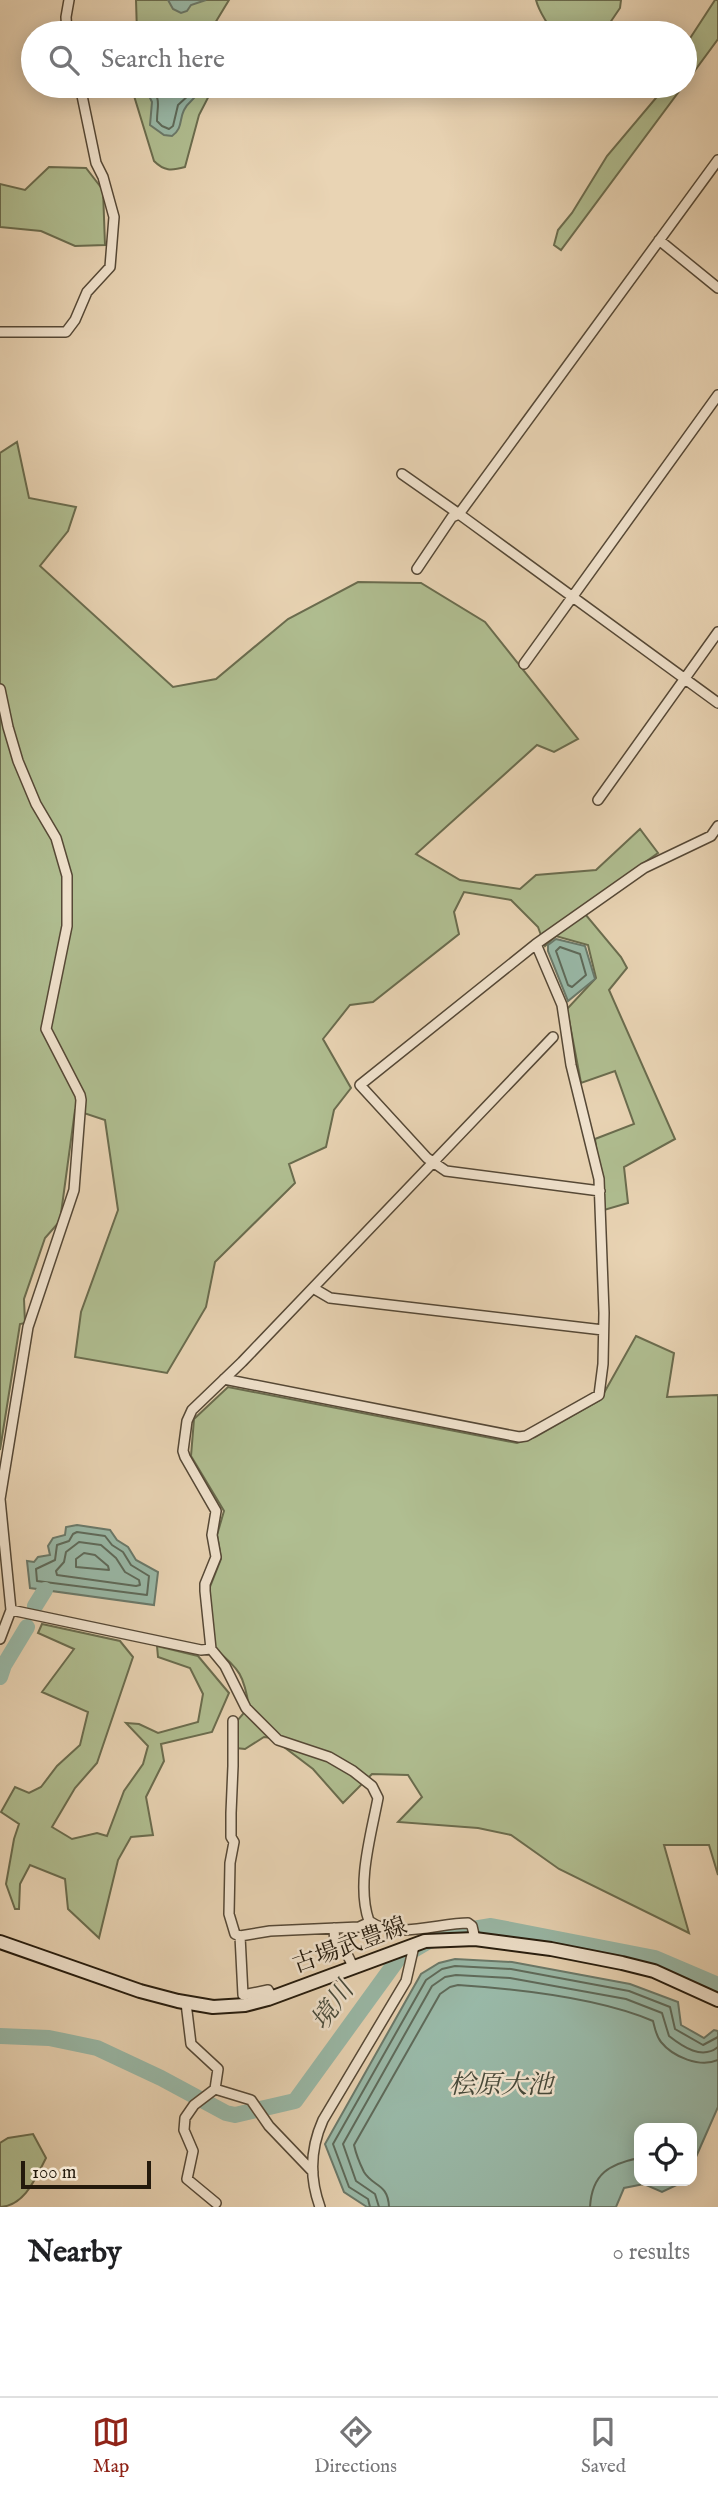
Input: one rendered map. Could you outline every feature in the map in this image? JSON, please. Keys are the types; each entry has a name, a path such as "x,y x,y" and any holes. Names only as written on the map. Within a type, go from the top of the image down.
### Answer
{"main road":[{"name":"古場武豊線","path":"0,1942 140,1991 213,2007 245,2005 272,1997 425,1941 475,1939 563,1951 654,1971 718,2000"}],"street":[{"path":"66,21 69,0"},
{"path":"0,332 66,332 75,320 87,292 110,267 114,217 103,177 96,163 82,98"},
{"path":"417,569 452,517 459,514 718,160"},
{"path":"659,240 718,288"},
{"path":"524,664 718,396"},
{"path":"402,474 718,703"},
{"path":"597,800 718,632"},
{"path":"0,689 18,761 36,804 63,855 67,876 68,917 46,1029 81,1100 74,1190 28,1327 0,1499 12,1610 0,1639"},
{"path":"600,1191 446,1171 433,1162 360,1085 536,943 644,868 711,836 718,826"},
{"path":"224,1380 519,1437 526,1436 599,1395 603,1330 599,1179 571,1065 562,1005 536,943"},
{"path":"370,1923 365,1911 366,1862 378,1798 376,1792 353,1771 329,1756 288,1744 270,1733 246,1709 225,1666 211,1648 205,1591 216,1557 212,1535 216,1511 183,1451 187,1422 192,1410 224,1380 553,1037"},
{"path":"313,1288 330,1298 603,1330"},
{"path":"12,1610 201,1650 211,1648"},
{"path":"233,1721 231,1837 234,1842 230,1863 229,1914 235,1934 240,1936 270,1931 359,1927 370,1923 383,1927 419,1930 468,1923 472,1926 475,1939"},
{"path":"334,1928 335,1947 347,1953 354,1967"},
{"path":"240,1936 243,1995 268,1990 272,1997"},
{"path":"320,2207 315,2193 312,2149 319,2130 406,1982 414,1946"},
{"path":"186,2003 191,2044 218,2069 215,2089 194,2105 185,2118 184,2130 193,2151 187,2179 218,2206"},
{"path":"215,2089 251,2100 269,2126 313,2172"}],"shaded area":[{"path":"136,0 229,0 216,21 137,21"},
{"path":"536,0 621,0 620,8 611,21 545,21"},
{"path":"715,0 718,0 718,39 697,68 697,28"},
{"path":"135,98 208,98 199,115 185,167 168,169 154,161"},
{"path":"656,98 674,98 561,250 554,245 558,230 572,213 607,156"},
{"path":"49,167 86,168 103,190 105,245 75,246 41,231 0,227 0,184 25,190"},
{"path":"17,442 29,498 76,507 68,531 40,566 173,687 216,679 288,619 358,582 421,583 485,622 578,739 554,752 537,745 416,854 460,880 520,889 536,875 596,870 640,829 658,853 580,908 627,968 609,990 675,1139 624,1167 628,1203 604,1210 595,1139 634,1124 615,1071 581,1083 567,1009 596,978 588,945 556,936 545,946 538,927 511,900 464,892 454,912 459,934 373,1002 350,1005 323,1039 351,1088 334,1110 326,1147 289,1164 295,1183 215,1262 206,1307 167,1373 75,1357 81,1312 118,1210 105,1120 75,1110 60,1221 45,1238 24,1299 25,1323 20,1324 0,1450 0,453"},
{"path":"636,1336 674,1353 667,1397 718,1395 718,1875 709,1845 664,1845 689,1933 559,1869 511,1835 478,1828 398,1822 422,1797 408,1775 372,1774 343,1803 313,1769 272,1738 264,1737 245,1749 236,1748 236,1722 249,1707 243,1680 230,1662 215,1649 208,1592 221,1559 217,1535 224,1511 191,1456 194,1419 228,1387 517,1443 535,1437 600,1400"},
{"path":"42,1624 120,1641 133,1657 97,1763 75,1788 52,1827 72,1839 97,1833 107,1836 124,1791 143,1764 148,1746 126,1723 139,1724 158,1733 198,1722 203,1694 190,1668 158,1657 157,1646 198,1656 229,1693 212,1732 161,1744 164,1761 146,1797 153,1835 131,1837 118,1860 99,1938 68,1909 65,1879 30,1865 20,1884 19,1909 15,1909 6,1884 19,1824 1,1812 15,1787 29,1793 41,1787 57,1766 80,1745 88,1712 42,1692 74,1649 38,1633"},
{"path":"33,2134 46,2158 34,2182 23,2196 16,2202 0,2207 0,2143 8,2138"}],"water":[{"path":"168,0 206,0 191,5 187,11 181,13 173,9"},
{"path":"150,98 194,98 186,106 179,127 172,136 164,135 150,125"},
{"path":"556,939 585,946 595,979 568,1001 548,951 548,945"},
{"path":"77,1525 110,1530 117,1540 128,1547 136,1560 158,1572 154,1605 30,1588 27,1561 34,1562 38,1557 50,1555 48,1546 53,1538 65,1535 66,1527"},
{"name":"桧原大池","path":"455,1959 512,1962 630,1984 678,2002 681,2025 704,2038 714,2030 718,2031 718,2107 697,2155 697,2123 634,2123 634,2186 624,2188 616,2207 367,2207 344,2192 325,2144 421,1974 439,1963"},
{"name":"桧原大池","path":"648,2186 675,2186 662,2192"}],"waterway":[{"path":"35,1606 45,1590"},
{"path":"0,1677 4,1665 27,1627"},
{"name":"境川","path":"0,2036 49,2038 97,2048 226,2113 235,2115 295,2101 398,1959 427,1942 461,1931 491,1926 655,1958 718,1985"}]}
